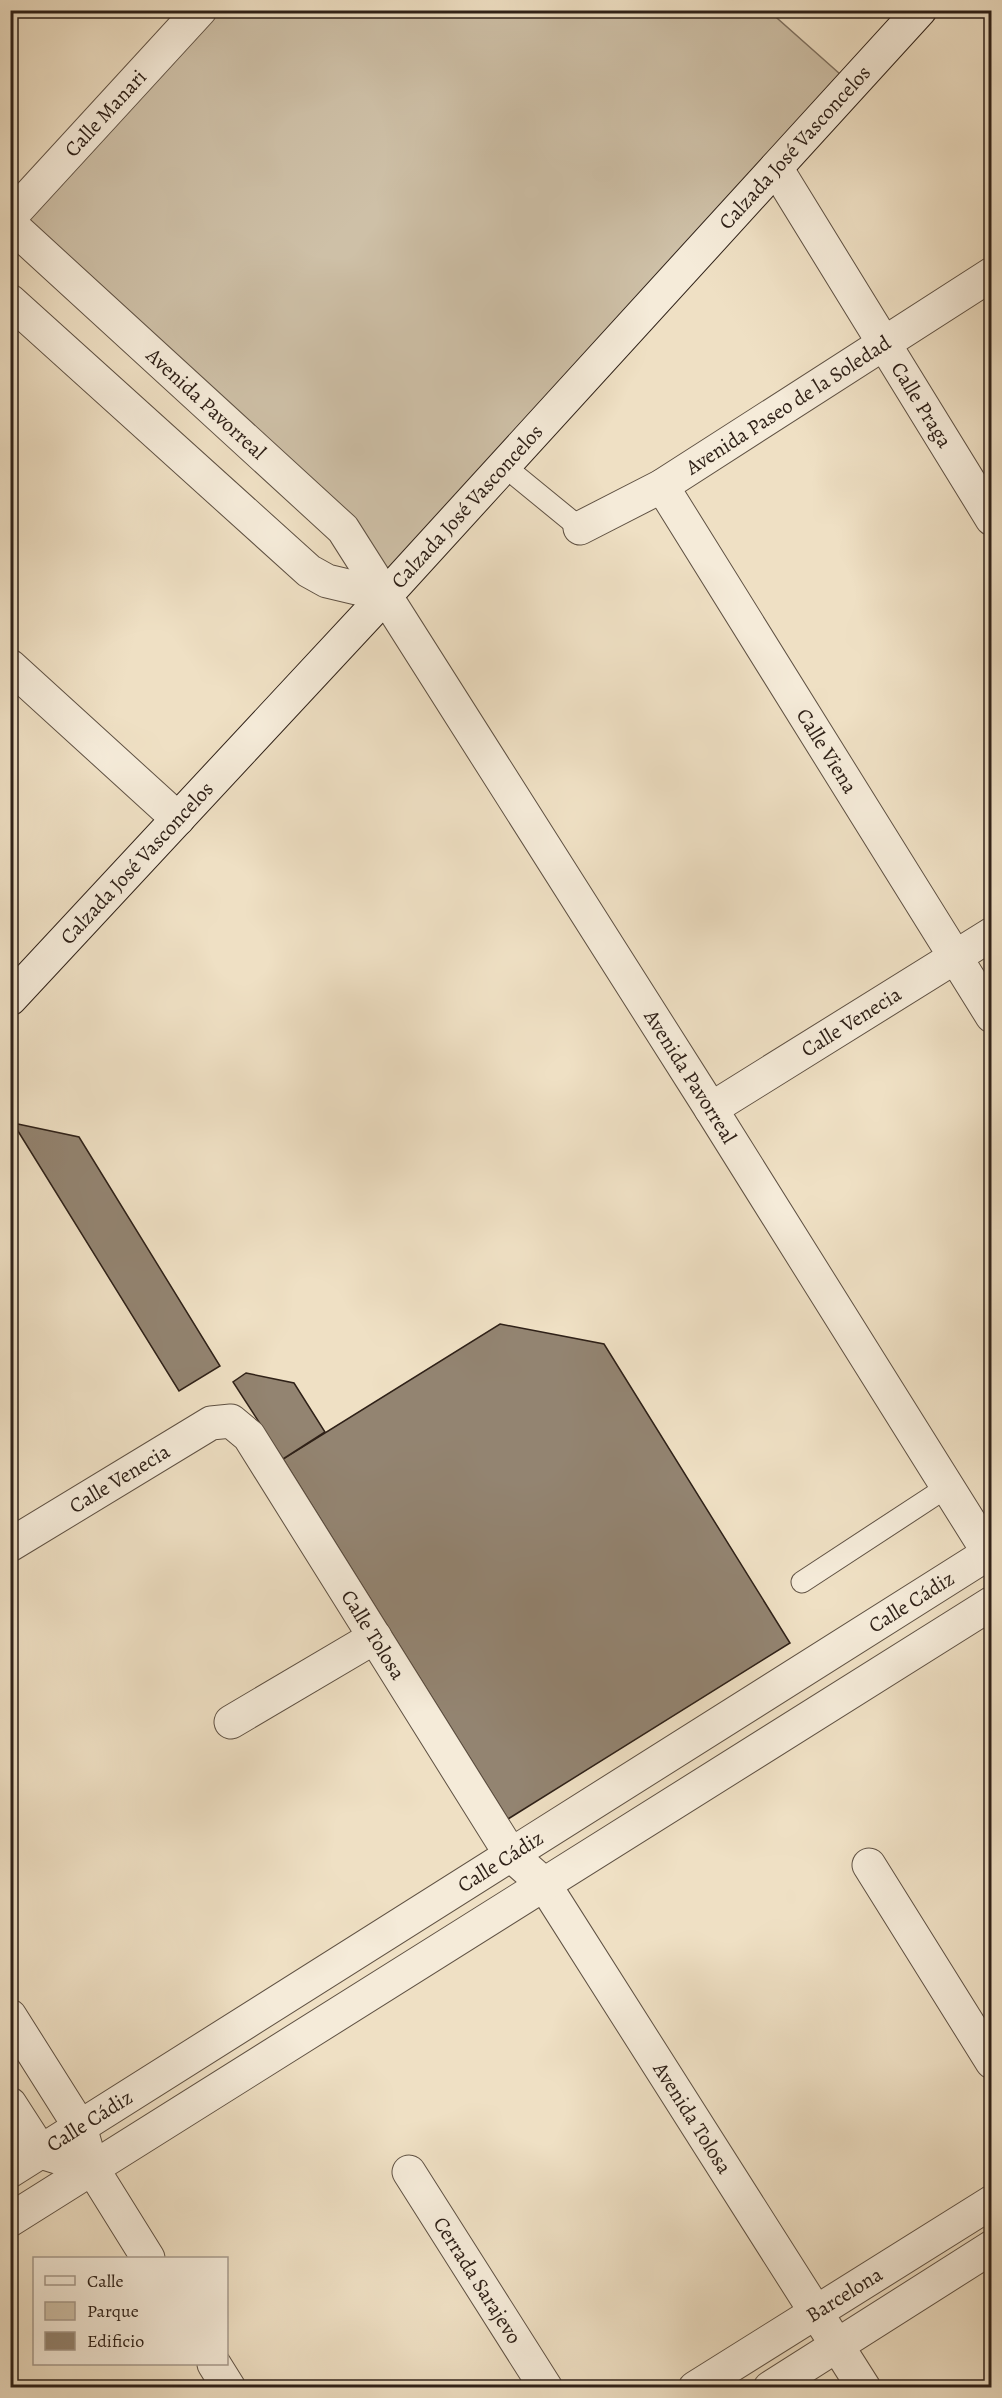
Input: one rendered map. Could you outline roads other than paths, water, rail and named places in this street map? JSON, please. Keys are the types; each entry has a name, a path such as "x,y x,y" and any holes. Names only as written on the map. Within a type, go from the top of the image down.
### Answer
{"street":[{"name":"Calzada José Vasconcelos","path":"10,999 386,595 920,10"},
{"name":"Calle Manari","path":"10,218 192,13"},
{"name":"Calle Praga","path":"776,168 882,344 992,519"},
{"name":"Avenida Pavorreal","path":"10,224 343,529 990,1554"},
{"name":"Avenida Paseo de la Soledad","path":"580,528 662,486 992,274"},
{"path":"10,301 309,571 327,581 386,595"},
{"name":"Calle Viena","path":"662,486 992,1016"},
{"path":"10,666 178,819"},
{"name":"Calle Venecia","path":"711,1109 992,934"},
{"name":"Calle Venecia","path":"10,1545 211,1423 231,1420"},
{"name":"Calle Tolosa","path":"231,1420 249,1436 511,1855"},
{"name":"Calle Cádiz","path":"10,2171 990,1554"},
{"name":"Calle Cádiz","path":"10,2220 992,1603"},
{"path":"231,1722 375,1637"},
{"name":"Avenida Tolosa","path":"511,1855 544,1884 864,2388"},
{"path":"869,1865 992,2062"},
{"path":"10,2016 81,2127 92,2168 147,2257"},
{"path":"10,2104 41,2152 92,2168"},
{"name":"Cerrada Sarajevo","path":"409,2172 546,2388"},
{"name":"Barcelona","path":"695,2388 992,2202"},
{"name":"Barcelona","path":"770,2388 992,2247"},
{"path":"215,2365 229,2388"}],"lane":[{"path":"504,466 580,528"},
{"path":"802,1582 947,1487"}]}
